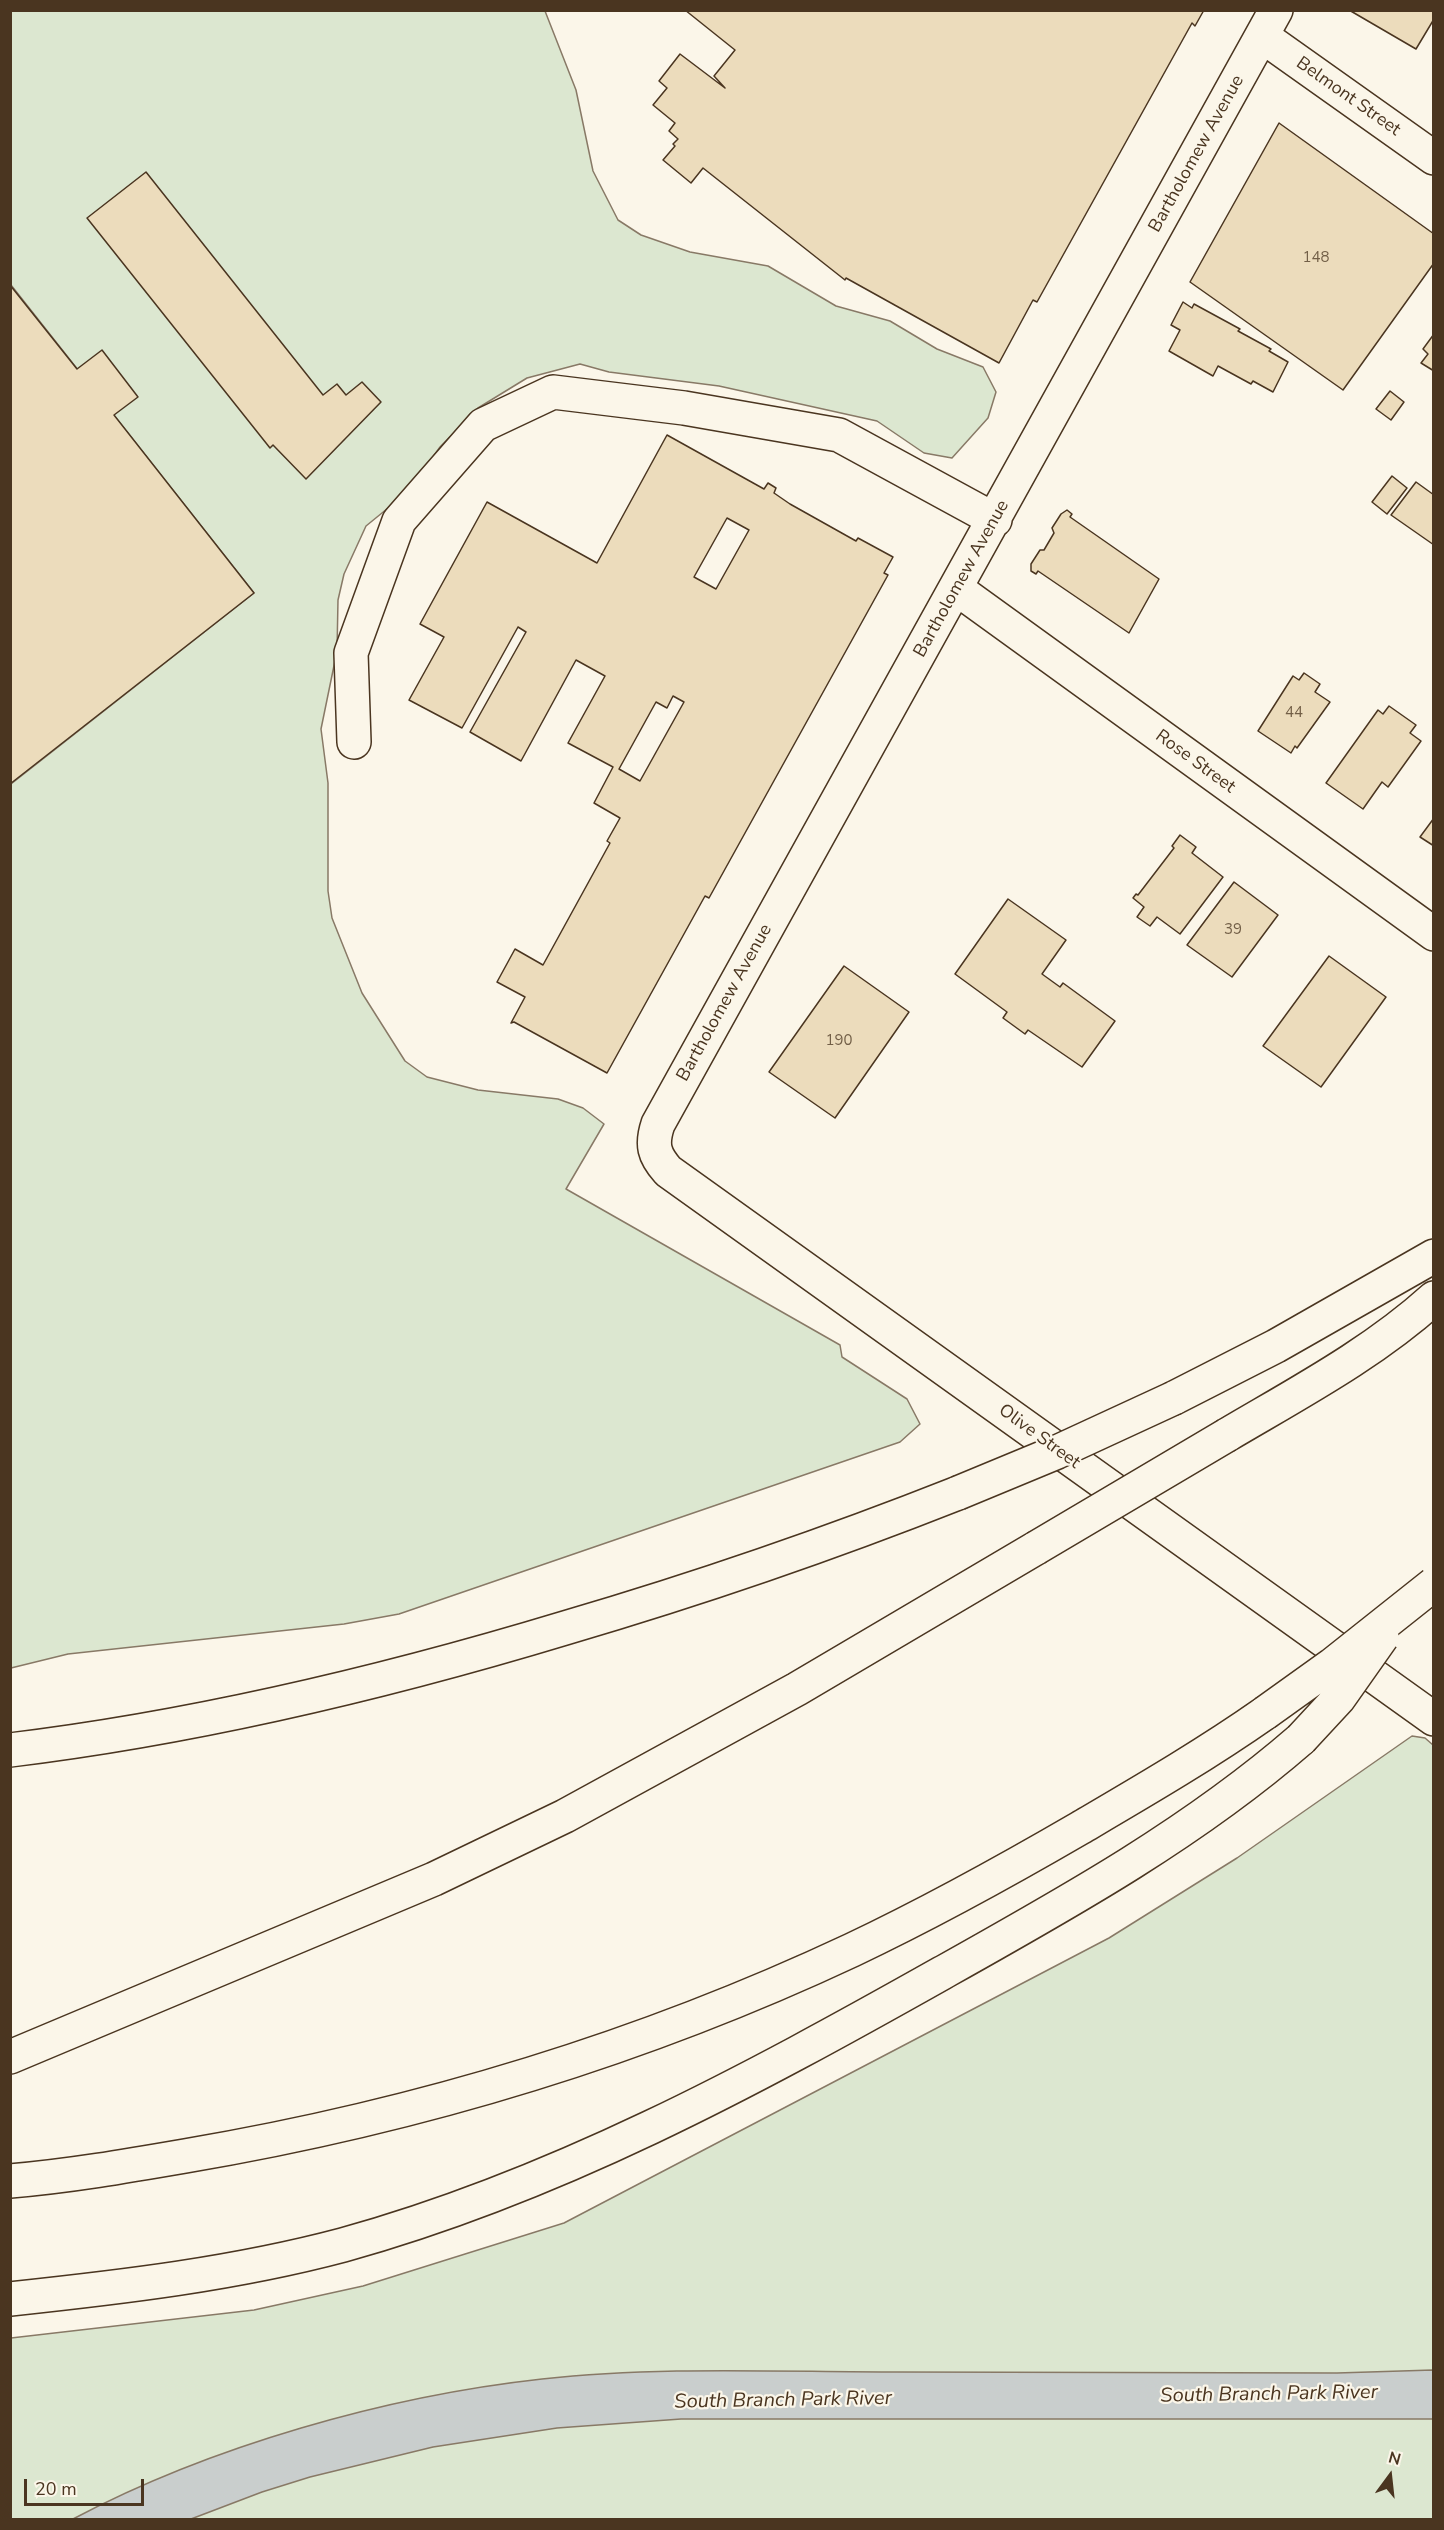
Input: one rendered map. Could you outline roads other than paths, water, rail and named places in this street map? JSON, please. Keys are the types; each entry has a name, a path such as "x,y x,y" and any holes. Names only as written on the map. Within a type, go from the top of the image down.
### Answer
{"main road":[{"name":"Belmont Street","path":"1269,23 1434,158"},
{"name":"Bartholomew Avenue","path":"653,1149 653,1137 658,1124 957,589 1269,23"},
{"path":"354,742 351,653 399,521 483,426 553,392 684,408 839,435 995,520"},
{"name":"Rose Street","path":"957,589 1434,934"},
{"name":"Olive Street","path":"653,1149 668,1172 1434,1719"},
{"path":"10,1750 112,1737 302,1699 459,1659 642,1605 752,1569 958,1493 1057,1452 1174,1398 1276,1346 1434,1256"},
{"path":"10,2056 434,1879 565,1816 768,1705 1347,1364 1434,1298"},
{"path":"10,2181 50,2177 229,2149 381,2116 513,2079 685,2020 830,1960 972,1889 1181,1769 1265,1713 1434,1584"},
{"path":"10,2299 174,2279 303,2255 443,2213 519,2187 661,2123 812,2044 1072,1899 1224,1802 1301,1739 1353,1680 1396,1614"}],"water":[{"name":"South Branch Park River","path":"1433,2370 1433,2419 681,2419 557,2428 433,2447 310,2477 262,2492 191,2519 73,2519 183,2469 301,2428 423,2398 542,2379 675,2371 1337,2373"}]}
